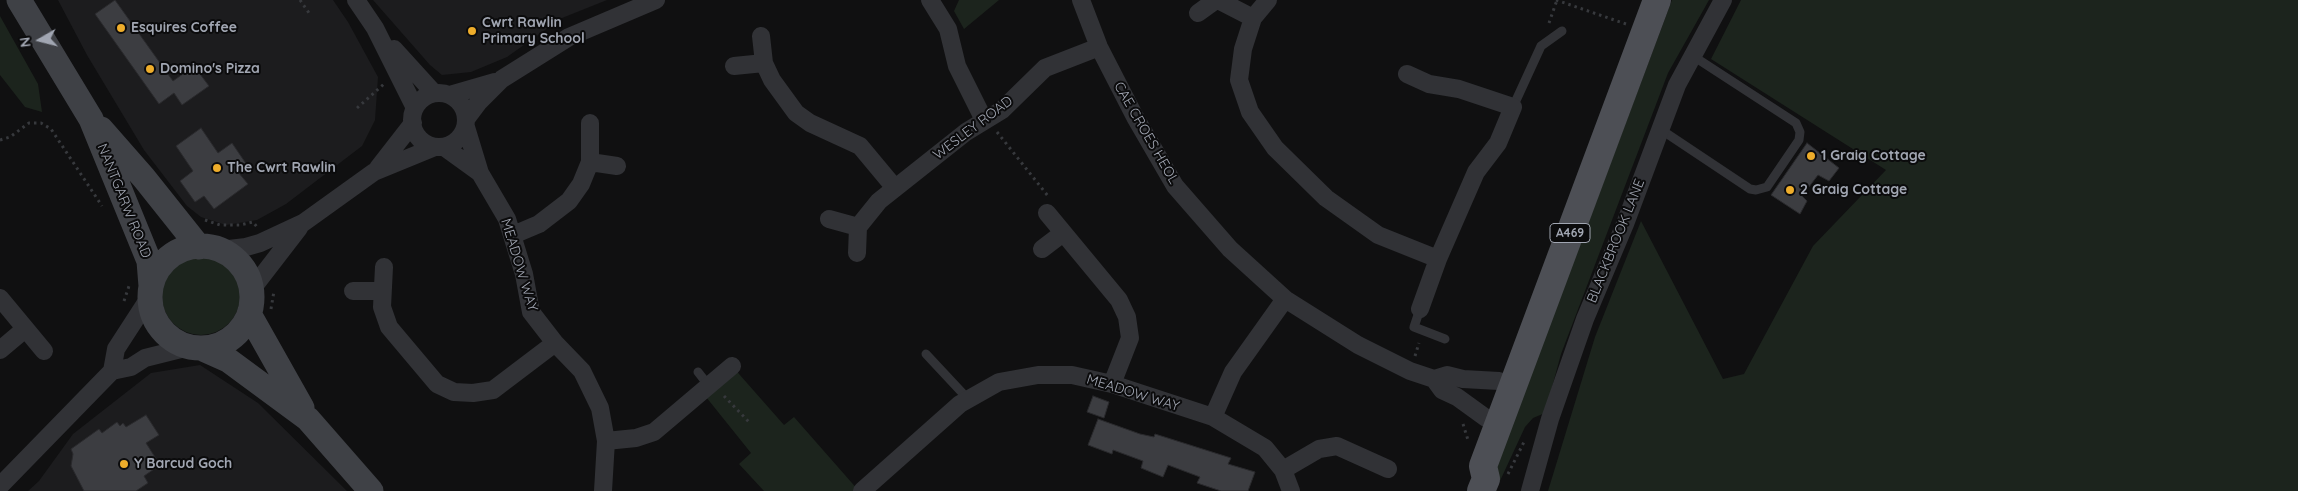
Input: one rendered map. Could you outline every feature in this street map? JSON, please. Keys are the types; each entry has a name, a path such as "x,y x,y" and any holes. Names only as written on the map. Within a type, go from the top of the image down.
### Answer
{"main road":[{"name":"NANTGARW ROAD","path":"19,0 91,118 150,261 144,287"},
{"name":"A469","path":"1464,491 1470,474 1490,478 1498,423 1657,0"},
{"name":"NANTGARW ROAD","path":"91,118 210,248"},
{"path":"260,315 224,343 209,348 177,343 164,333 155,320 144,287 170,256 186,248 210,248 235,259 246,273 260,315 308,419"},
{"path":"195,347 228,360 308,419 371,491"}],"street":[{"path":"356,0 375,28 398,71 414,115 418,137 424,143 439,147"},
{"path":"374,172 426,96 468,92 502,79 569,37 656,0"},
{"name":"CAE CROES HEOL","path":"1081,0 1099,47 1135,117 1175,186 1230,249 1285,299 1358,346 1410,371 1434,379 1442,390 1486,418 1498,423"},
{"path":"1198,13 1217,0 1252,18"},
{"path":"1268,0 1252,18 1243,49 1239,80 1250,112 1275,148 1326,198 1378,235 1438,259"},
{"name":"BLACKBROOK LANE","path":"1530,491 1550,418 1585,319 1625,224 1677,85 1724,0"},
{"path":"932,1 948,29 956,66 986,120"},
{"path":"375,28 442,94 460,102 466,123"},
{"path":"761,36 764,63 782,96 796,113 810,123 860,146 896,188"},
{"name":"WESLEY ROAD","path":"858,227 879,201 1002,110 1045,68 1099,47"},
{"path":"734,66 764,63"},
{"path":"1407,74 1430,84 1459,89 1513,107 1498,143 1476,172 1438,259 1420,309"},
{"path":"210,248 246,247 266,240 303,223 374,172 456,141 478,103 502,79"},
{"name":"MEADOW WAY","path":"466,123 480,173 507,219 531,312 555,344 582,370 600,408 606,441 603,491"},
{"path":"512,235 539,224 569,201 581,184 590,162 590,123"},
{"name":"MEADOW WAY","path":"439,147 480,173"},
{"path":"590,162 617,166"},
{"path":"1047,213 1119,300 1127,317 1130,338 1112,384"},
{"path":"829,219 858,227 857,253"},
{"path":"252,289 303,223"},
{"path":"1042,249 1063,233"},
{"path":"384,267 382,307 389,327 437,384 454,392 473,394 493,390 555,344"},
{"path":"0,486 112,370 116,349 144,287"},
{"path":"354,292 382,291"},
{"path":"0,298 44,351"},
{"path":"1213,417 1234,372 1285,299"},
{"path":"0,350 25,329"},
{"path":"112,370 131,367 145,358 195,347"},
{"path":"606,441 636,438 654,432 732,366"},
{"name":"MEADOW WAY","path":"862,491 960,404 999,382 1038,375 1072,375 1112,384 1213,417 1265,448 1283,470 1291,491"},
{"name":"CAE CROES HEOL","path":"1434,379 1447,375 1463,379 1499,381 1512,385"},
{"path":"1283,470 1319,449 1337,446 1388,469"}],"lane":[{"path":"1513,107 1541,46 1562,31"},
{"path":"1660,129 1750,189 1756,190 1767,187 1799,140 1800,132 1796,123 1693,56"},
{"path":"1420,309 1414,327 1424,329 1445,340"},
{"path":"926,354 968,399"},
{"path":"698,372 711,385"}],"path":[{"path":"300,0 309,13"},
{"path":"1556,0 1646,31"},
{"path":"357,108 398,71"},
{"path":"986,120 1049,197 1047,213"},
{"path":"0,140 10,137 28,124 40,123 46,126 51,130 106,211"},
{"path":"196,217 220,225 240,225 253,222 266,240"},
{"path":"260,315 271,300 284,264 277,255"},
{"path":"124,303 144,287"},
{"path":"1410,371 1424,329"},
{"path":"711,385 749,422"},
{"path":"1461,418 1467,432 1468,442"},
{"path":"1490,478 1526,437"}],"shaded area":[{"path":"58,0 333,0 348,22 378,77 375,120 362,146 286,204 257,220 226,225 201,217 187,206 144,150 87,55"},
{"name":"Cwrt Rawlin Primary School","path":"373,0 607,0 562,18 507,57 471,72 442,75 430,65"},
{"path":"959,0 999,0 964,29 954,11"},
{"path":"1672,0 1709,0 1668,73 1561,354 1545,413 1533,418 1525,427 1499,483 1489,486"},
{"path":"1741,0 2298,0 2298,491 1548,491 1595,337 1641,221 1723,379 1744,374 1813,246 1886,170 1711,59"},
{"path":"0,16 38,84 42,112 25,107 0,75"},
{"path":"201,257 216,260 233,274 237,281 240,296 237,311 223,328 216,332 201,335 186,332 169,318 165,311 162,296 165,281 179,264 186,260"},
{"path":"200,365 258,403 347,491 28,491 39,481 73,434 151,373"},
{"path":"732,366 784,425 794,417 859,491 764,491 739,464 751,453 702,392"}],"building":[{"path":"115,0 173,81 194,66 209,86 182,105 174,93 159,104 95,14"},
{"name":"The Cwrt Rawlin","path":"201,128 218,153 232,143 247,165 238,172 248,184 214,209 204,196 195,202 180,181 193,171 176,146"},
{"path":"1807,143 1839,168 1829,181 1818,175 1802,196 1807,201 1800,214 1771,195"},
{"path":"1093,396 1109,402 1104,418 1087,412"},
{"path":"146,415 159,435 146,443 160,465 144,476 148,483 136,491 84,491 71,466 73,454 71,449 99,429 102,433 117,422 120,426 123,423 126,427"},
{"path":"1098,419 1140,434 1154,437 1155,434 1231,458 1228,464 1255,472 1248,491 1221,491 1197,483 1200,477 1168,465 1163,477 1141,468 1143,461 1113,450 1112,454 1088,445"}],"place":[{"name":"Esquires Coffee","path":"121,28"},
{"name":"Cwrt Rawlin Primary School","path":"472,31"},
{"name":"Domino's Pizza","path":"150,69"},
{"name":"1 Graig Cottage","path":"1811,156"},
{"name":"The Cwrt Rawlin","path":"217,168"},
{"name":"2 Graig Cottage","path":"1790,190"},
{"name":"Y Barcud Goch","path":"124,464"}]}
